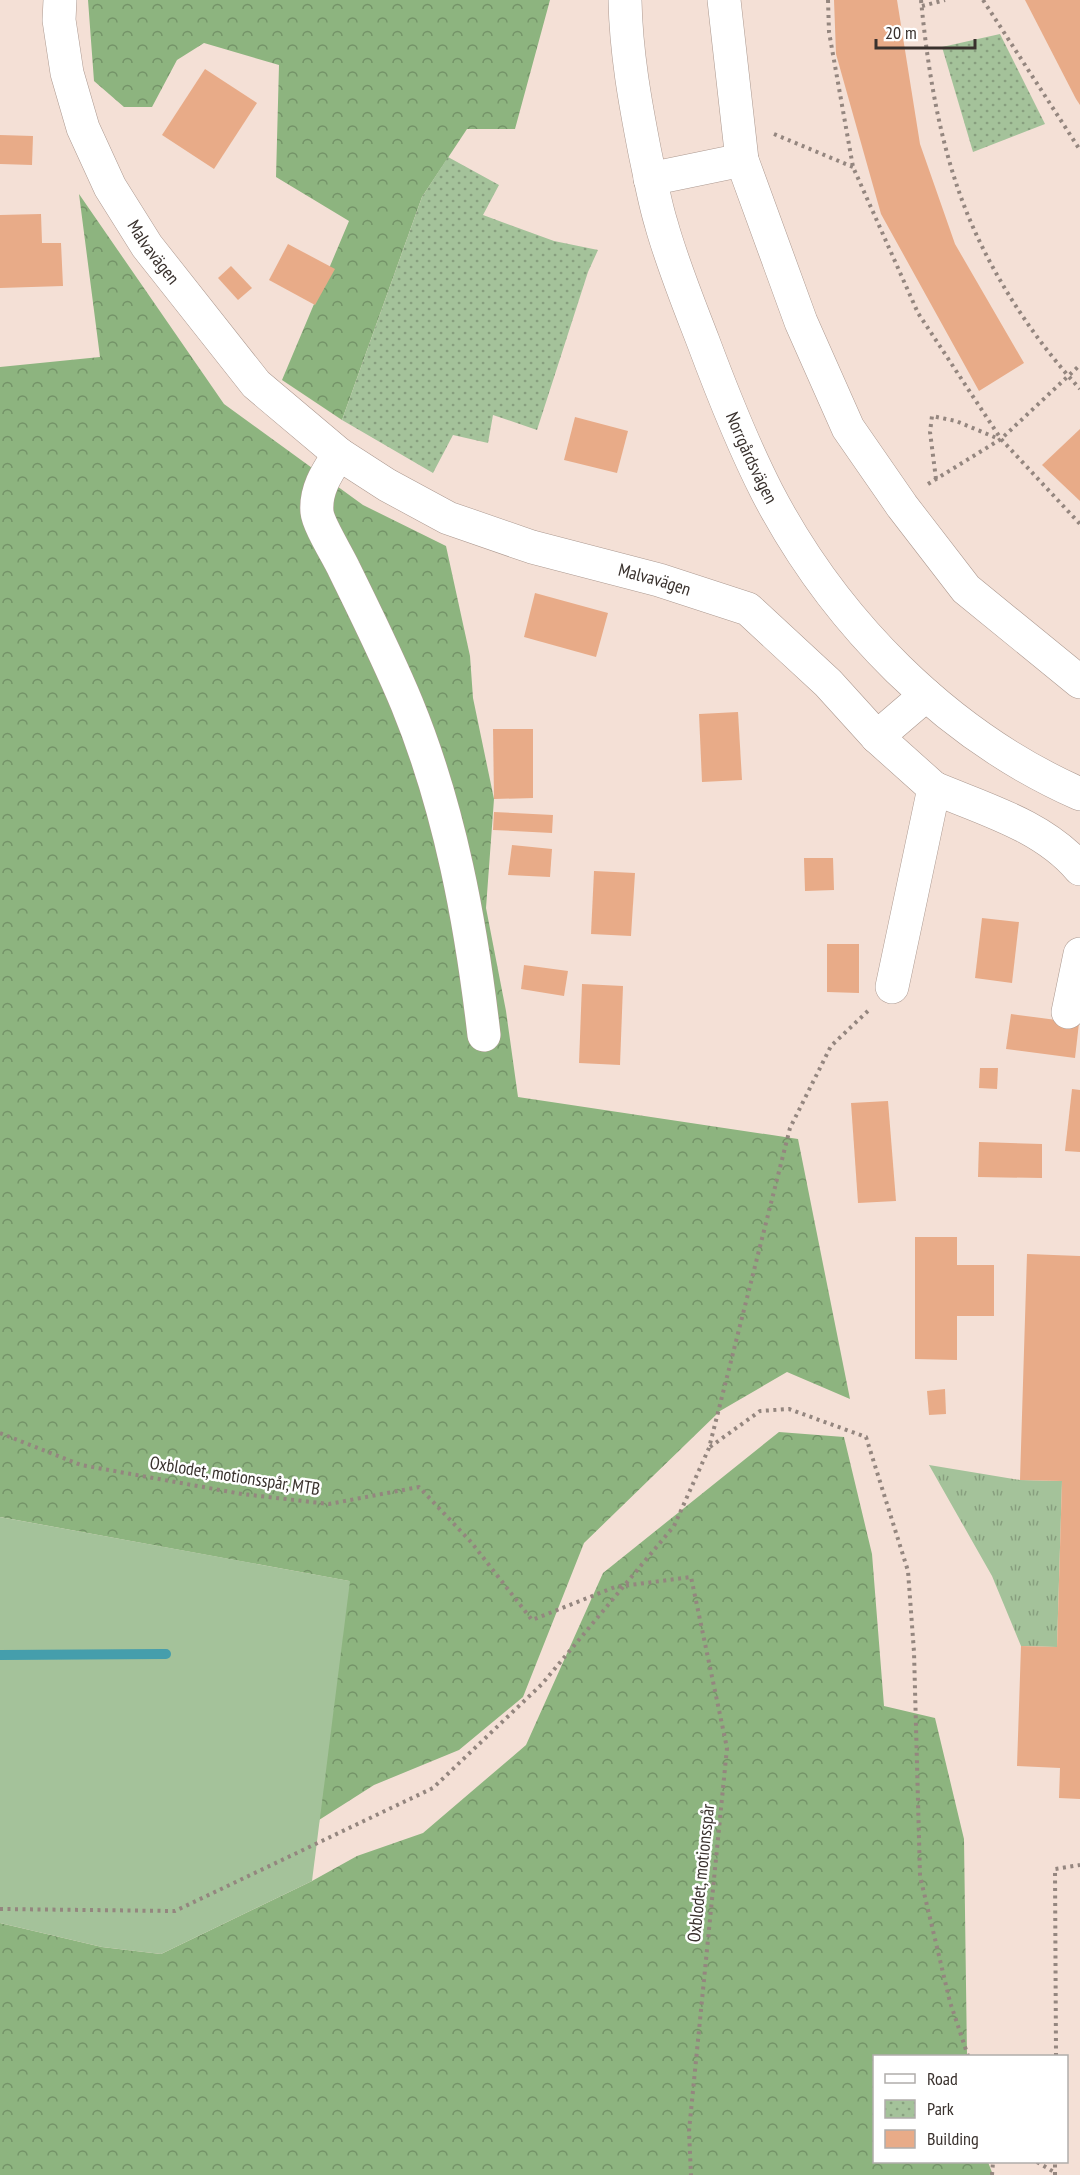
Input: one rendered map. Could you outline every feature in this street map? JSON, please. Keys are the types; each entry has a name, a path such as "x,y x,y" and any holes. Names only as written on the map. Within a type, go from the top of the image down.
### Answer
{"street":[{"name":"Malvavägen","path":"60,0 59,20 67,73 83,128 110,187 147,246 256,384 339,454 387,485 448,518 532,547 659,580 748,609 828,683 877,737 934,788 1028,828 1069,856 1080,869"},
{"name":"Norrgårdsvägen","path":"625,0 626,41 650,179 660,222 681,286 719,383 768,493 817,574 871,640 926,695 981,739 1080,794"},
{"path":"724,0 742,160 801,322 848,428 902,506 966,589 1080,682"},
{"path":"650,179 742,160"},
{"path":"339,454 321,482 317,513 384,650 409,707 434,777 454,854 476,966 484,1035"},
{"path":"877,737 926,695"},
{"path":"892,987 934,788"},
{"path":"1068,1012 1080,954"}],"path":[{"path":"828,0 830,32 853,167 918,313 1001,439 1080,524"},
{"path":"921,0 931,81 942,131 967,213 988,257 1011,296 1035,333 1080,389"},
{"path":"922,6 945,0"},
{"path":"983,0 1080,150"},
{"path":"738,120 853,167"},
{"path":"944,474 1001,439 1080,365"},
{"path":"936,478 930,432 932,416 956,421 1001,439"},
{"path":"0,1909 175,1911 433,1788 542,1684 674,1526 709,1448 790,1128 831,1046 892,987"},
{"path":"709,1448 760,1411 789,1409 866,1437 908,1571 914,1652 920,1876 950,2002 968,2055"},
{"name":"Oxblodet, motionsspår, MTB","path":"0,1433 81,1465 242,1494 329,1504 419,1487 471,1542 532,1620 615,1587 692,1576"},
{"name":"Oxblodet, motionsspår","path":"692,1576 727,1748 689,2131 692,2175"},
{"path":"1056,2055 1055,1869 1080,1865"},
{"path":"1039,2163 1054,2173"}],"green space":[{"path":"88,0 550,0 515,129 467,129 422,197 342,420 282,380 349,221 276,177 279,65 204,43 177,60 152,107 124,107 94,81"},
{"path":"1000,34 1045,124 973,152 942,47"},
{"path":"448,157 499,185 483,215 554,241 598,250 588,272 537,430 493,415 488,443 453,435 433,473 342,420 422,197"},
{"path":"79,194 224,404 363,505 446,546 470,656 473,698 494,799 486,908 506,1011 518,1097 798,1139 850,1399 787,1372 720,1411 584,1543 523,1697 459,1750 374,1785 319,1820 349,1581 0,1517 0,367 100,357"},
{"path":"779,1432 844,1437 872,1554 884,1706 935,1718 964,1839 967,2055 873,2055 873,2163 988,2163 993,2175 0,2175 0,1923 102,1947 161,1954 312,1881 357,1856 423,1833 526,1745 603,1573"},
{"path":"929,1465 1020,1480 1062,1481 1057,1647 1021,1646 992,1576"},
{"path":"0,1517 350,1581 312,1881 161,1954 102,1947 0,1923"}],"building":[{"path":"834,0 897,0 920,144 955,244 1024,363 979,391 881,214 836,54"},
{"path":"1025,0 1080,0 1080,105 1076,99"},
{"path":"205,69 257,103 214,169 162,135"},
{"path":"0,135 33,136 32,165 0,164"},
{"path":"41,214 42,243 61,243 63,286 0,288 0,215"},
{"path":"288,244 335,269 315,305 269,280"},
{"path":"231,266 252,288 238,300 218,278"},
{"path":"575,417 628,431 617,473 564,460"},
{"path":"1080,429 1080,501 1042,465"},
{"path":"535,593 608,613 596,657 524,637"},
{"path":"738,712 742,780 702,782 699,714"},
{"path":"493,729 533,729 533,798 494,799"},
{"path":"494,812 553,815 552,833 493,830"},
{"path":"512,845 552,849 550,877 508,875"},
{"path":"804,858 833,858 834,890 805,891"},
{"path":"594,871 635,873 631,936 591,934"},
{"path":"982,918 1019,922 1012,983 975,978"},
{"path":"827,944 859,944 859,993 827,992"},
{"path":"524,965 568,971 564,996 521,989"},
{"path":"582,984 623,986 620,1065 579,1063"},
{"path":"1011,1014 1079,1023 1075,1058 1006,1049"},
{"path":"980,1068 998,1068 997,1089 979,1088"},
{"path":"1072,1089 1080,1090 1080,1152 1065,1151"},
{"path":"888,1101 896,1201 858,1203 851,1103"},
{"path":"979,1142 1042,1144 1042,1178 978,1177"},
{"path":"915,1237 957,1237 957,1265 994,1265 994,1316 957,1316 957,1360 915,1359"},
{"path":"1027,1254 1080,1256 1080,1799 1059,1798 1060,1768 1017,1766 1021,1646 1057,1647 1062,1481 1020,1480"},
{"path":"945,1389 946,1414 929,1415 927,1391"}],"waterway":[{"path":"0,1655 166,1654"}]}
